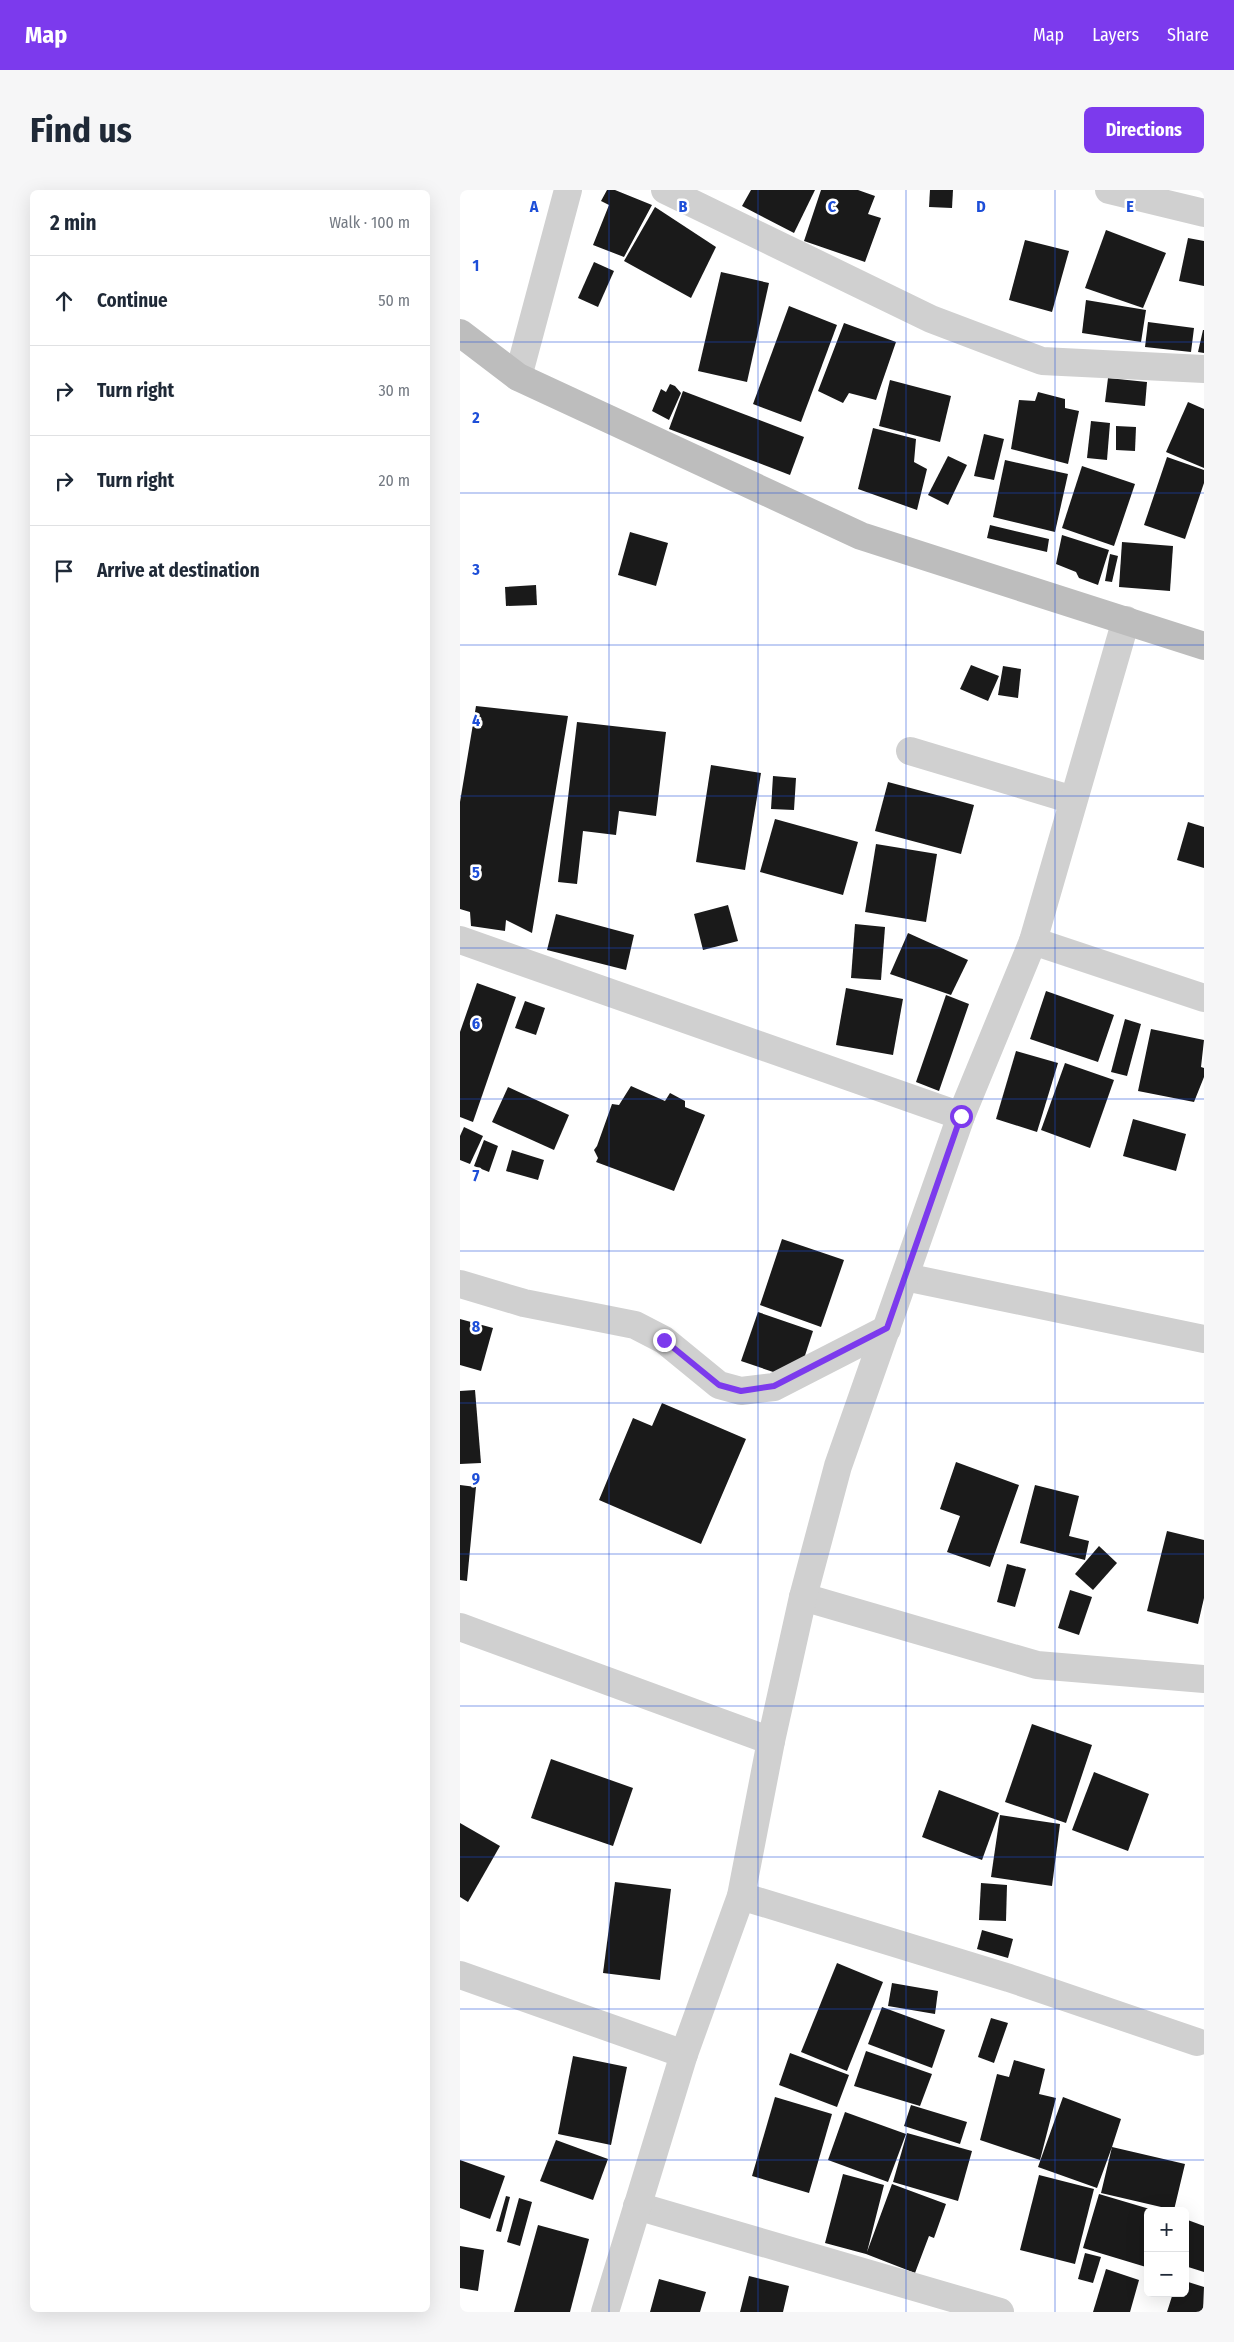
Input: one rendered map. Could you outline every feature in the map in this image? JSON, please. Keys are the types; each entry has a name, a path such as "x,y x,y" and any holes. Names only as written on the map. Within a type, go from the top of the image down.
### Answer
{"street":[{"path":"518,378 568,190"},
{"path":"665,190 931,319 1042,361 1204,369"},
{"path":"1108,190 1204,213"},
{"path":"460,333 518,378 861,536 1204,646"},
{"path":"605,2312 684,2054 741,1896 771,1741 803,1597 838,1466 961,1116 1032,941 1126,620"},
{"path":"910,751 1074,800"},
{"path":"460,940 961,1116"},
{"path":"1032,941 1204,998"},
{"path":"905,1277 1204,1339"},
{"path":"460,1284 524,1303 635,1324 664,1340 719,1385 741,1391 774,1386 887,1328"},
{"path":"803,1597 1037,1665 1204,1680"},
{"path":"460,1627 771,1741"},
{"path":"741,1896 1010,1978 1197,2042"},
{"path":"460,1975 684,2054"},
{"path":"637,2206 1000,2312"}],"building":[{"path":"607,190 615,190 652,205 624,257 593,245 609,205 601,201"},
{"path":"751,190 815,190 794,233 742,206"},
{"path":"821,190 858,190 875,196 868,214 881,218 865,262 804,241"},
{"path":"930,190 953,190 952,208 929,207"},
{"path":"655,207 716,247 691,298 624,261"},
{"path":"1106,230 1166,253 1143,308 1085,288"},
{"path":"1188,238 1204,241 1204,286 1179,281"},
{"path":"1025,240 1069,251 1052,312 1009,300"},
{"path":"594,262 614,271 598,307 578,298"},
{"path":"721,272 769,283 747,382 698,371"},
{"path":"1086,300 1146,310 1141,342 1082,333"},
{"path":"789,306 837,325 801,422 753,404"},
{"path":"1148,322 1194,328 1191,352 1145,347"},
{"path":"844,323 896,342 876,400 849,393 843,403 818,391"},
{"path":"1204,330 1204,353 1198,352"},
{"path":"1108,378 1147,382 1145,406 1105,402"},
{"path":"890,380 951,396 940,442 879,426"},
{"path":"670,384 675,386 681,393 669,420 652,411 661,389 666,392"},
{"path":"683,391 804,437 790,475 669,429"},
{"path":"1038,392 1065,399 1065,408 1079,411 1068,464 1011,449 1019,400 1035,401"},
{"path":"1188,402 1204,409 1204,468 1166,452"},
{"path":"1091,421 1110,423 1107,460 1087,458"},
{"path":"1116,426 1136,427 1135,451 1116,450"},
{"path":"873,428 916,439 914,462 927,469 917,510 858,489"},
{"path":"984,434 1004,439 994,480 974,476"},
{"path":"948,456 967,465 948,505 928,495"},
{"path":"1167,457 1204,470 1204,483 1185,539 1144,525"},
{"path":"1005,460 1068,474 1055,532 993,517"},
{"path":"1082,466 1135,484 1114,546 1062,528"},
{"path":"990,525 1049,539 1047,552 987,538"},
{"path":"630,532 668,543 656,586 618,575"},
{"path":"1062,535 1109,550 1098,585 1079,578 1076,572 1056,564"},
{"path":"1122,542 1173,546 1170,591 1119,587"},
{"path":"1110,554 1118,556 1112,582 1105,581"},
{"path":"536,585 537,605 506,606 505,587"},
{"path":"971,665 999,676 988,701 960,689"},
{"path":"1003,666 1021,669 1018,698 998,695"},
{"path":"476,706 568,716 532,933 506,920 505,931 471,926 470,912 460,909 460,802"},
{"path":"577,722 666,732 656,816 619,811 616,835 583,831 577,884 558,882"},
{"path":"711,765 761,773 745,870 696,862"},
{"path":"773,776 796,778 794,810 771,809"},
{"path":"888,782 974,805 961,854 875,831"},
{"path":"775,819 858,842 843,895 760,872"},
{"path":"1188,822 1204,827 1204,868 1177,860"},
{"path":"876,844 937,854 926,922 865,912"},
{"path":"728,905 738,941 703,950 694,914"},
{"path":"556,914 634,935 626,970 547,950"},
{"path":"855,924 885,927 881,980 851,978"},
{"path":"908,933 968,960 951,995 890,974"},
{"path":"477,983 516,997 473,1122 460,1117 460,1032"},
{"path":"846,988 903,999 893,1055 836,1045"},
{"path":"1046,991 1114,1015 1098,1062 1030,1039"},
{"path":"946,995 969,1004 939,1091 916,1082"},
{"path":"525,1001 545,1008 536,1035 515,1028"},
{"path":"1125,1019 1141,1024 1127,1076 1111,1072"},
{"path":"1151,1029 1204,1040 1201,1067 1204,1068 1204,1077 1194,1102 1138,1091"},
{"path":"1016,1051 1058,1063 1037,1132 996,1119"},
{"path":"1065,1063 1114,1080 1090,1148 1041,1130"},
{"path":"631,1086 665,1101 670,1093 685,1101 685,1107 705,1115 674,1191 596,1162 598,1158 594,1150 612,1104 619,1105"},
{"path":"508,1087 569,1115 554,1150 492,1122"},
{"path":"1133,1119 1186,1134 1176,1171 1123,1156"},
{"path":"464,1127 483,1136 470,1164 460,1160 460,1136"},
{"path":"484,1140 498,1146 489,1172 474,1166"},
{"path":"512,1150 544,1160 538,1180 506,1171"},
{"path":"782,1239 844,1260 821,1327 760,1305"},
{"path":"758,1312 813,1331 797,1380 741,1361"},
{"path":"460,1319 493,1328 481,1371 460,1365"},
{"path":"475,1390 481,1463 460,1464 460,1391"},
{"path":"662,1403 746,1439 701,1544 599,1500 633,1418 652,1426"},
{"path":"956,1462 1019,1485 990,1567 947,1552 960,1516 940,1509"},
{"path":"460,1485 476,1487 467,1581 460,1580"},
{"path":"1035,1485 1079,1496 1069,1536 1089,1541 1085,1560 1020,1543"},
{"path":"1167,1531 1204,1540 1204,1598 1198,1624 1147,1611"},
{"path":"1099,1546 1117,1563 1093,1590 1075,1574"},
{"path":"1007,1564 1026,1569 1015,1607 997,1602"},
{"path":"1070,1590 1092,1597 1079,1635 1058,1628"},
{"path":"1032,1724 1092,1745 1066,1823 1005,1802"},
{"path":"551,1759 633,1788 613,1846 531,1818"},
{"path":"1094,1772 1149,1794 1128,1851 1072,1830"},
{"path":"939,1790 999,1813 982,1860 922,1837"},
{"path":"1000,1815 1060,1824 1052,1886 991,1877"},
{"path":"460,1823 500,1846 468,1902 460,1897"},
{"path":"615,1882 671,1889 660,1980 603,1973"},
{"path":"981,1883 1007,1885 1006,1921 979,1920"},
{"path":"982,1930 1013,1939 1008,1958 977,1949"},
{"path":"837,1963 883,1982 847,2071 801,2052"},
{"path":"892,1983 938,1991 935,2014 888,2006"},
{"path":"882,2007 945,2030 932,2068 868,2044"},
{"path":"991,2018 1008,2023 994,2063 978,2057"},
{"path":"866,2051 932,2074 920,2106 854,2086"},
{"path":"790,2053 849,2075 837,2107 779,2085"},
{"path":"573,2056 627,2067 611,2145 558,2134"},
{"path":"1014,2060 1045,2069 1039,2094 1056,2098 1040,2160 980,2140 997,2074 1009,2077"},
{"path":"775,2097 832,2114 809,2193 752,2176"},
{"path":"1063,2097 1121,2119 1097,2188 1038,2167"},
{"path":"911,2105 967,2122 960,2144 904,2126"},
{"path":"845,2112 906,2134 888,2182 828,2160"},
{"path":"907,2133 972,2151 958,2201 893,2182"},
{"path":"556,2140 608,2159 593,2200 540,2181"},
{"path":"1112,2147 1185,2164 1175,2207 1161,2207 1101,2193"},
{"path":"460,2160 505,2176 490,2219 460,2208"},
{"path":"843,2174 884,2185 867,2252 892,2184 946,2204 934,2238 929,2236 915,2273 866,2254 825,2243"},
{"path":"1039,2175 1094,2189 1075,2264 1020,2250"},
{"path":"1099,2194 1144,2207 1144,2266 1083,2248"},
{"path":"506,2196 510,2197 501,2232 496,2231"},
{"path":"519,2198 532,2202 520,2246 507,2242"},
{"path":"1189,2220 1204,2226 1204,2272 1189,2267"},
{"path":"538,2225 589,2239 570,2312 514,2312"},
{"path":"460,2246 484,2250 478,2291 460,2288"},
{"path":"1085,2253 1101,2257 1093,2283 1078,2279"},
{"path":"1106,2269 1139,2280 1130,2312 1093,2312"},
{"path":"749,2276 789,2286 783,2312 740,2312"},
{"path":"659,2279 706,2292 700,2312 650,2312"},
{"path":"1189,2282 1204,2287 1203,2312 1167,2312 1172,2297 1189,2297"}],"route":[{"path":"664,1340 719,1385 741,1391 774,1386 887,1328 961,1116"}]}
